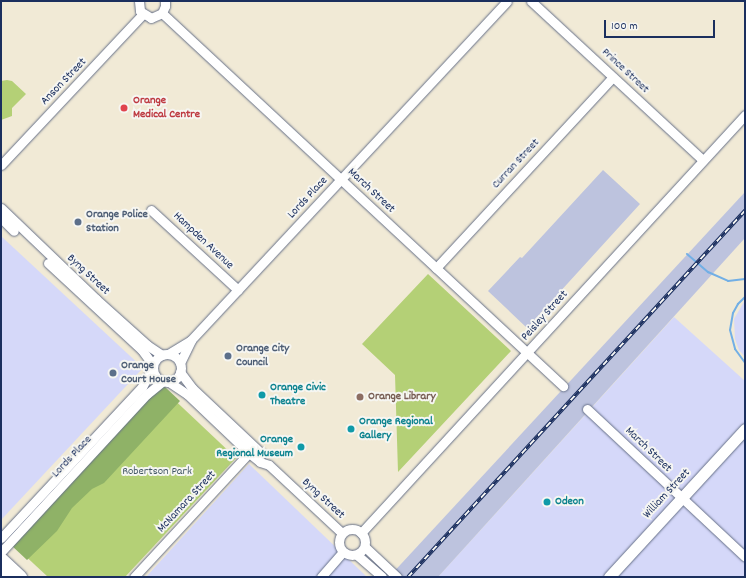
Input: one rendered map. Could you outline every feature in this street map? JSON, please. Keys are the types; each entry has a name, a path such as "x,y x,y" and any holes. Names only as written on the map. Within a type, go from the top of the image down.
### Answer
{"highway":[{"path":"1,559 20,577"},
{"path":"1,572 7,577"}],"main road":[{"name":"William Street","path":"609,577 745,429"}],"street":[{"path":"139,1 138,7 143,14 155,18 162,14 166,6 165,1"},
{"name":"Lords Place","path":"165,354 191,340 507,1"},
{"name":"Prince Street","path":"531,1 703,160"},
{"name":"Anson Street","path":"1,165 143,14"},
{"name":"March Street","path":"162,14 563,386"},
{"name":"Curran Street","path":"436,268 613,77"},
{"name":"Peisley Street","path":"361,533 528,353 745,115"},
{"name":"Byng Street","path":"1,208 96,299 147,345 165,354"},
{"name":"Hampden Avenue","path":"151,210 238,290"},
{"name":"Byng Street","path":"1,218 142,350 152,367"},
{"name":"Lords Place","path":"180,368 191,340"},
{"path":"165,354 176,357 180,368 176,379 166,382 156,377 152,367 154,360 165,354"},
{"name":"Lords Place","path":"1,538 142,387 152,367"},
{"name":"Byng Street","path":"180,368 192,388 266,457 269,465"},
{"name":"Lords Place","path":"1,552 147,394 166,382"},
{"name":"Byng Street","path":"166,382 187,394 249,453 260,462 269,465 342,533"},
{"name":"March Street","path":"587,409 745,557"},
{"path":"249,453 261,453"},
{"name":"McNamara Street","path":"134,577 249,453"},
{"path":"350,529 361,533 365,539 364,547 357,555 350,556 343,552 339,545 342,533 350,529"},
{"path":"364,547 397,577"},
{"path":"321,577 343,552"},
{"path":"357,555 382,577"}],"shaded area":[{"path":"603,170 640,204 527,328 488,291 520,257 522,258"},
{"path":"745,192 745,238 438,577 389,577"},
{"path":"1,236 143,368 1,520"},
{"path":"745,300 745,357 739,350 735,339 734,319"},
{"path":"674,317 745,381 745,577 438,577"},
{"path":"249,464 367,577 146,577"}],"green space":[{"path":"1,81 12,81 26,94 12,108 12,116 1,120"},
{"path":"428,274 511,351 398,472 395,375 362,344"},
{"path":"165,387 180,401 104,483 92,489 72,508 57,531 27,560 11,545 158,388"},
{"name":"Robertson Park","path":"165,391 236,458 125,577 48,577 20,551"}],"waterway":[{"path":"687,254 708,272 728,281 745,279"},
{"path":"745,297 738,304 733,313 730,330 735,349 745,363"}],"railway":[{"path":"408,577 745,210"}],"place":[{"name":"Orange Medical Centre","path":"124,108"},
{"name":"Orange Police Station","path":"78,222"},
{"name":"Orange City Council","path":"228,356"},
{"name":"Orange Court House","path":"113,373"},
{"name":"Orange Civic Theatre","path":"262,395"},
{"name":"Orange Library","path":"360,397"},
{"name":"Orange Regional Gallery","path":"351,429"},
{"name":"Orange Regional Museum","path":"301,447"},
{"name":"Odeon","path":"547,502"}]}
